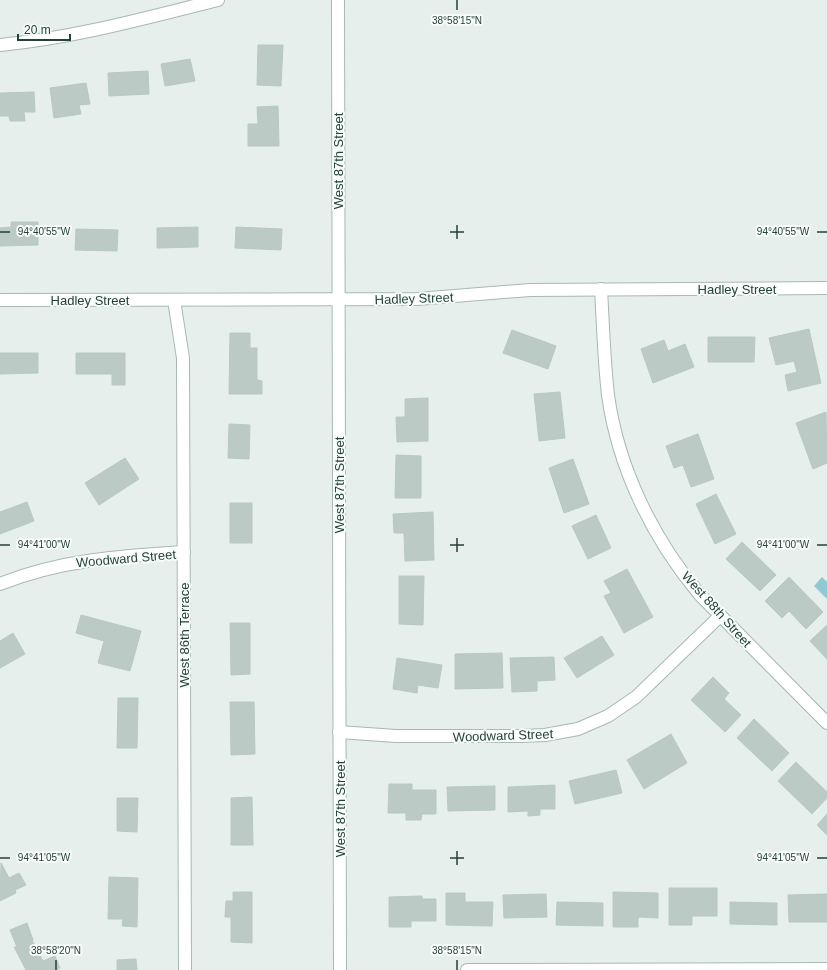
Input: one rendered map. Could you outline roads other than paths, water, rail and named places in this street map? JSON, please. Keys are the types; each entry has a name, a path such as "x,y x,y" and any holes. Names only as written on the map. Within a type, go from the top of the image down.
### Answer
{"street":[{"path":"0,45 118,25 218,0"},
{"name":"West 87th Street","path":"338,0 340,970"},
{"name":"Hadley Street","path":"0,300 417,299 530,290 827,288"},
{"name":"West 88th Street","path":"601,289 604,350 609,397 622,456 633,485 661,542 687,580 720,616 827,723"},
{"name":"West 86th Terrace","path":"174,300 184,358 185,970"},
{"name":"Woodward Street","path":"0,584 24,575 77,561 126,555 184,552"},
{"name":"Woodward Street","path":"339,732 396,736 521,736 545,735 578,729 608,716 636,697 720,616"},
{"path":"467,970 827,969"}],"water":[{"path":"822,577 827,582 827,599 814,586"}]}
